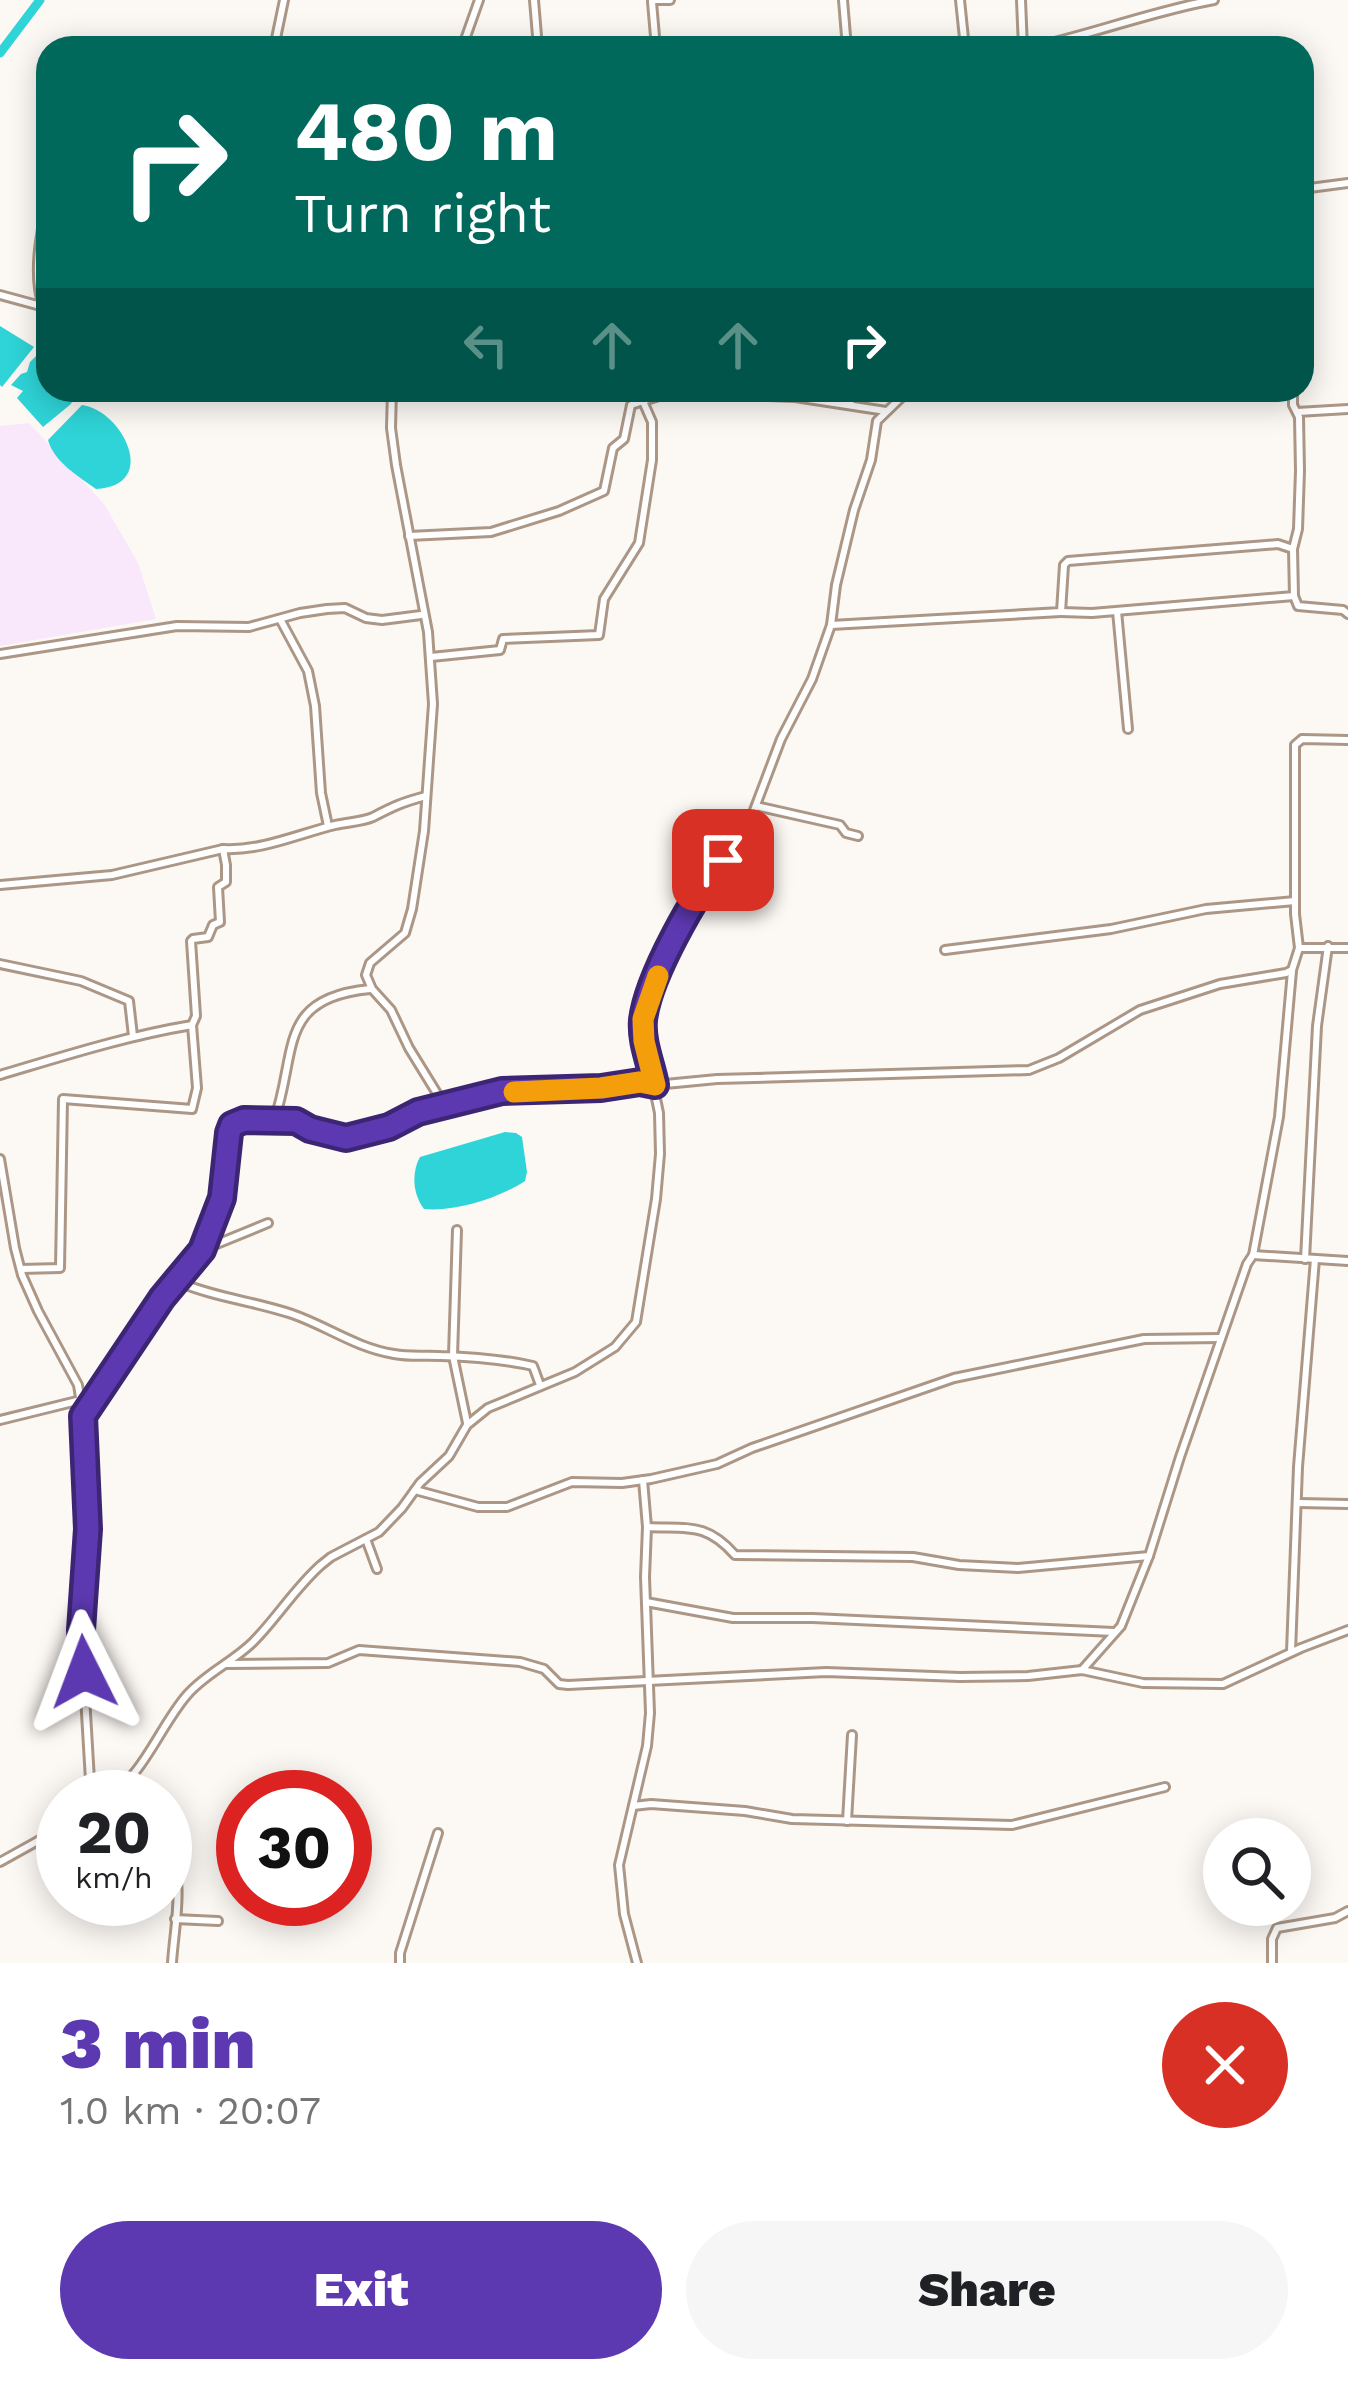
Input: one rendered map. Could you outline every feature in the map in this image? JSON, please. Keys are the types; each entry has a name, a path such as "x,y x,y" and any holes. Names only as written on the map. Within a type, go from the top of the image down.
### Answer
{"street":[{"path":"276,36 284,0"},
{"path":"466,36 479,0"},
{"path":"534,0 537,36"},
{"path":"655,36 652,1 670,0"},
{"path":"843,0 846,36"},
{"path":"960,0 964,36"},
{"path":"1021,0 1025,36"},
{"path":"1081,36 1214,0"},
{"path":"1314,187 1348,183"},
{"path":"0,295 36,305"},
{"path":"392,402 434,704 424,831 409,921 405,932 370,963 366,975 448,1106"},
{"path":"409,536 491,532 604,491 613,448 625,439 631,405 636,402"},
{"path":"430,657 500,650 502,639 599,635 604,599 639,543 652,460 652,422 643,402"},
{"path":"834,402 886,411"},
{"path":"135,1770 192,1689 262,1634 321,1565 391,1520 449,1456 467,1425 488,1408 575,1372 615,1346 636,1322 660,1154 659,1113 643,1019 662,964 701,886 745,834 781,739 812,680 830,625 878,421 896,402"},
{"path":"1293,402 1299,509 1293,549 1294,596 1298,606 1348,614"},
{"path":"1297,412 1348,409"},
{"path":"1061,612 1068,561 1279,544 1293,549"},
{"path":"830,625 1117,611 1294,596"},
{"path":"0,654 177,626 249,628 300,613 345,608 382,620 422,615"},
{"path":"1117,611 1128,729"},
{"path":"280,619 308,671 328,826"},
{"path":"1082,1670 1121,1626 1253,1255 1280,1117 1292,970 1298,948 1295,746 1302,739 1348,740"},
{"path":"0,885 112,874 273,843 328,826 369,820 401,802 426,796"},
{"path":"755,806 826,820 858,836"},
{"path":"21,1269 60,1268 63,1100 192,1109 197,1088 191,941 210,936 213,925 220,922 218,887 227,875 223,849"},
{"path":"945,950 1111,929 1206,909 1295,901"},
{"path":"1305,1259 1317,1026 1328,946"},
{"path":"1298,948 1348,948"},
{"path":"0,964 81,981 129,1001 133,1037"},
{"path":"83,1416 202,1250 222,1198 229,1133 232,1125 244,1120 296,1121 346,1138 389,1127 418,1112 502,1091 1029,1070 1059,1058 1140,1010 1220,984 1292,970"},
{"path":"274,1121 285,1065 302,1018 323,999 372,989"},
{"path":"0,1075 63,1054 191,1025"},
{"path":"0,1159 21,1269 81,1400 88,1529 81,1630 90,1770"},
{"path":"202,1250 268,1223"},
{"path":"457,1230 453,1356 467,1425"},
{"path":"1253,1255 1348,1261"},
{"path":"1291,1652 1315,1259"},
{"path":"176,1281 323,1325 338,1337 380,1351 533,1366 540,1385"},
{"path":"415,1490 478,1507 507,1507 572,1482 643,1480 716,1464 954,1378 1144,1339 1222,1338"},
{"path":"0,1420 81,1400"},
{"path":"637,1963 624,1914 619,1865 650,1713 643,1480"},
{"path":"1297,1503 1348,1504"},
{"path":"647,1527 711,1532 735,1555 913,1557 1018,1568 1149,1556"},
{"path":"366,1539 377,1569"},
{"path":"646,1602 733,1618 1116,1632"},
{"path":"222,1664 328,1663 359,1650 520,1662 544,1669 560,1684 826,1672 959,1677 1082,1670 1143,1683 1222,1684 1348,1630"},
{"path":"847,1821 851,1735"},
{"path":"633,1806 745,1811 792,1819 1012,1825 1166,1787"},
{"path":"400,1963 438,1833"},
{"path":"0,1862 36,1842"},
{"path":"1272,1963 1276,1928 1336,1918 1348,1911"},
{"path":"172,1963 174,1926"}],"shaded area":[{"path":"29,423 104,504 138,563 156,619 0,646 0,426"}],"water":[{"path":"0,326 34,347 2,387 0,385"},
{"path":"36,356 36,402 72,402 43,427 17,398 23,391 11,385 27,372"},
{"path":"82,405 110,420 128,448 127,475 116,485 96,489 51,448 48,440"},
{"path":"505,1132 522,1137 525,1181 477,1202 424,1209 415,1184 420,1157"}],"waterway":[{"path":"0,53 40,0"}],"slow traffic":[{"path":"514,1092 640,1082 655,1085 643,1019 658,976"}],"route":[{"path":"84,1672 82,1583 88,1529 83,1416 162,1298 202,1250 222,1198 232,1125 244,1120 296,1121 346,1138 389,1127 418,1112 502,1091 655,1085 643,1019 662,964 701,886 723,860"}]}
